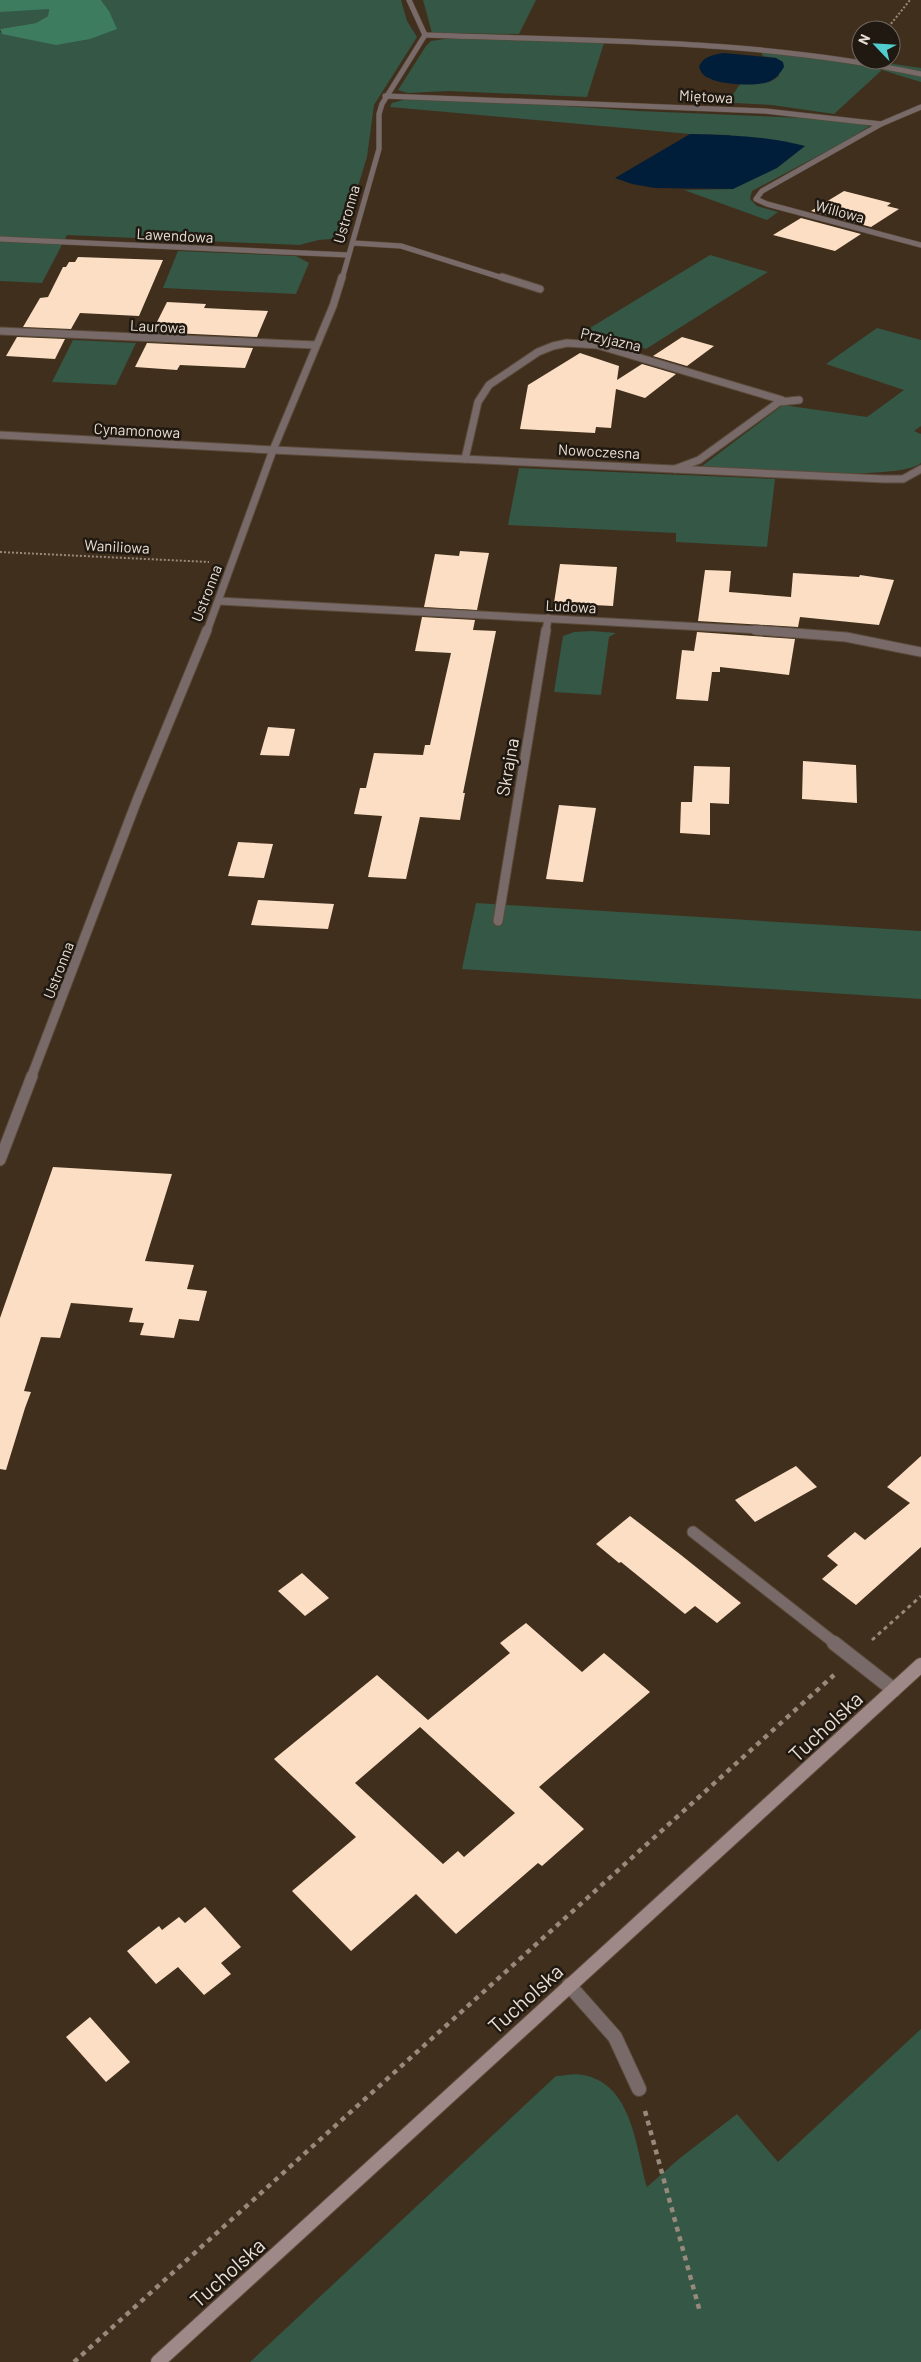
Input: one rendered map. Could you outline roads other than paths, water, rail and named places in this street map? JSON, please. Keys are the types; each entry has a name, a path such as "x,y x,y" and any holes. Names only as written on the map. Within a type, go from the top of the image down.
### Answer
{"main road":[{"name":"Tucholska","path":"158,2362 921,1665"}],"street":[{"path":"409,0 425,35 716,47 851,60"},
{"name":"Ustronna","path":"0,1160 137,800 219,602 273,450 333,306 379,149 379,114 385,96 425,35"},
{"path":"901,70 921,74"},
{"name":"Miętowa","path":"385,96 765,111 881,124"},
{"path":"881,124 921,107"},
{"name":"Willowa","path":"881,124 756,196 756,198 760,202 921,245"},
{"name":"Lawendowa","path":"0,239 348,255"},
{"path":"353,243 401,246 540,289"},
{"name":"Laurowa","path":"0,331 316,346"},
{"name":"Przyjazna","path":"465,458 478,402 489,385 538,352 567,343 597,346 782,400 799,400"},
{"path":"675,469 699,460 782,400"},
{"name":"Cynamonowa","path":"0,435 273,450"},
{"name":"Nowoczesna","path":"273,450 884,479 903,479 921,469"},
{"name":"Ludowa","path":"219,602 799,632 846,637 921,652"},
{"name":"Skrajna","path":"498,921 548,618"},
{"path":"693,1532 854,1656 894,1690"},
{"path":"569,1985 615,2037 639,2089"}],"water":[{"path":"723,53 776,58 783,62 784,67 772,80 757,84 722,82 707,77 701,72 699,67 703,60"},
{"path":"690,134 763,138 805,146 777,168 733,189 655,188 632,184 615,178"}]}
